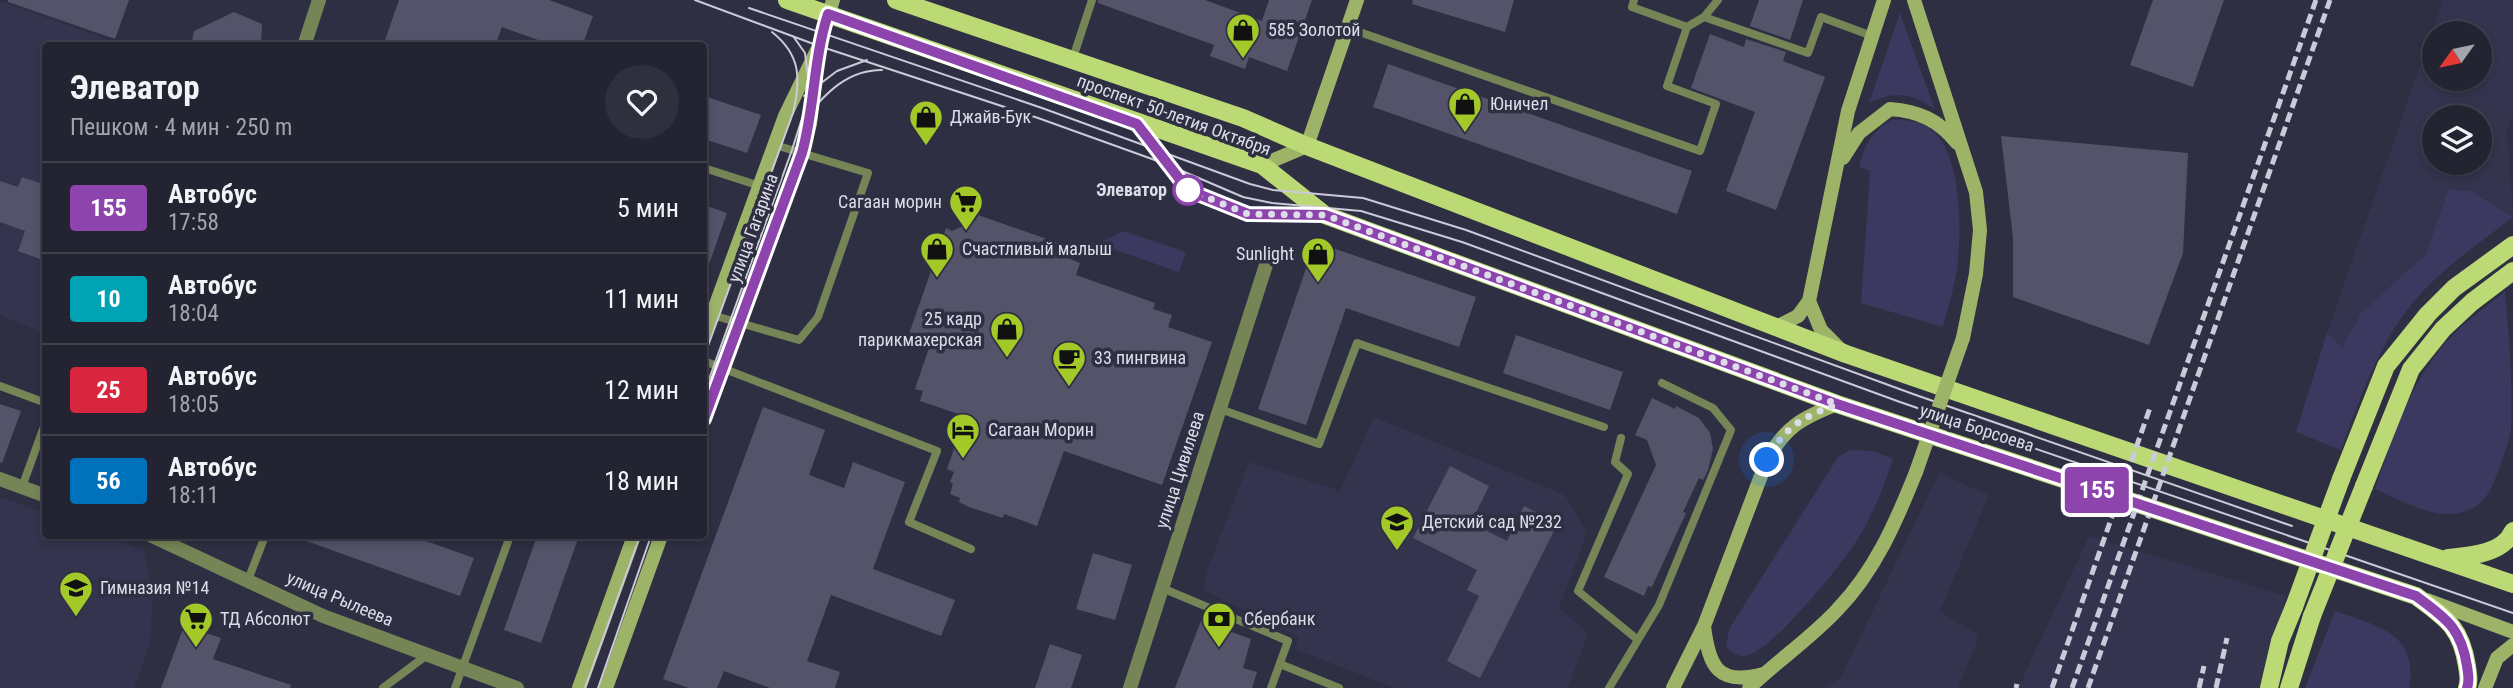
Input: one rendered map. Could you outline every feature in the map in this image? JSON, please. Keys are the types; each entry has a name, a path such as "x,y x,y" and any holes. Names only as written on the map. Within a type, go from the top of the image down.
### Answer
{"main road":[{"name":"проспект 50-летия Октября","path":"787,0 831,7 1137,124 1262,165 1325,215 1771,378"},
{"name":"проспект 50-летия Октября","path":"896,0 1243,118 1307,146 1846,354 2513,584"},
{"path":"1262,165 1307,146 1357,0"},
{"path":"1778,326 1798,316 1809,301 1848,111 1884,0"},
{"path":"1749,688 1838,609 1867,574 1891,534 1963,338 1976,274 1980,230 1976,192 1914,0"},
{"path":"819,46 831,7"},
{"name":"улица Гагарина","path":"707,329 785,116 819,46"},
{"name":"улица Гагарина","path":"707,410 802,153 810,124 819,46"},
{"path":"1839,165 1858,133 1890,109 1912,111 1932,119 1949,132 1963,150"},
{"path":"2269,688 2280,641 2386,366 2428,314 2454,288 2513,245"},
{"path":"2289,688 2312,616 2411,369 2443,329 2506,276"},
{"path":"1809,301 1821,330 1846,354"},
{"name":"улица Борсоева","path":"1771,378 1837,404 2416,596 2450,621 2464,644 2469,681 2467,688"},
{"path":"1672,688 1704,626 1767,460 1778,440 1806,416 1837,404"},
{"path":"2441,559 2484,554 2511,536 2513,531"},
{"path":"579,688 633,539"},
{"path":"606,688 660,539"},
{"path":"2416,596 2513,632"},
{"path":"1704,626 1707,652 1715,667 1728,676 1742,680 1764,674"},
{"path":"2485,688 2497,658 2513,645"}],"street":[{"path":"305,42 319,0"},
{"name":"улица Цивилева","path":"1130,688 1266,265"},
{"path":"0,479 42,494"},
{"name":"улица Рылеева","path":"159,539 323,617 517,688"}],"lane":[{"path":"1072,61 1092,0"},
{"path":"1634,0 1632,8 1687,27"},
{"path":"1348,28 1700,151 1716,104 1667,86 1687,27 1703,17 1718,0"},
{"path":"1703,17 1808,53 1821,17 1872,36"},
{"path":"1137,124 1188,190 1248,214 1325,215"},
{"path":"712,315 799,340 818,317 868,173 775,145"},
{"path":"707,169 760,186"},
{"path":"1220,409 1319,444 1357,343 1604,427"},
{"path":"707,361 937,451 909,522 971,549"},
{"path":"1609,688 1659,605 1731,430 1713,408 1662,383"},
{"path":"0,386 42,401"},
{"path":"22,487 42,432"},
{"path":"1621,438 1615,462 1629,474 1578,591 1638,640"},
{"path":"248,580 264,539"},
{"path":"455,688 509,539"},
{"path":"1162,588 1288,641 1271,688"},
{"path":"383,688 427,655"},
{"path":"1280,664 1338,688"}],"shaded area":[{"path":"2443,0 2513,0 2513,112 2507,130 2513,216 2471,191 2448,190 2426,254 2361,313 2342,348 2327,333 2422,60 2422,91 2492,91 2492,21 2436,21"},
{"path":"0,1 115,42 42,42 42,332 0,315"},
{"path":"1900,13 1935,110 1911,97 1895,95 1869,103"},
{"path":"1891,120 1905,120 1928,127 1940,139 1954,174 1958,196 1958,259 1943,327 1861,303 1870,171 1859,167 1870,140"},
{"path":"2448,190 2471,191 2513,217 2429,285 2399,321 2376,362 2341,450 2296,432 2327,333 2342,348 2361,313 2426,254"},
{"path":"1123,231 1186,252 1179,272 1098,244"},
{"path":"2505,291 2511,378 2511,430 2488,494 2467,511 2445,514 2418,508 2375,489 2396,430 2423,374 2454,333"},
{"name":"Детский сад №232","path":"1374,417 1565,495 1587,533 1559,608 1588,633 1568,688 1394,688 1295,649 1299,637 1203,590 1207,571 1249,462 1340,491"},
{"path":"1851,450 1873,451 1893,459 1864,528 1838,566 1789,623 1757,651 1745,656 1735,654 1726,647 1729,629 1838,457"},
{"path":"1939,473 1989,495 1940,611 1979,636 1958,688 1823,688 1840,679"},
{"name":"Гимназия №14","path":"0,497 42,512 42,539 113,539 144,551 153,593 150,643 134,688 0,688"},
{"path":"2089,536 2286,596 2260,688 2018,688"},
{"path":"2335,611 2379,627 2401,643 2410,669 2409,688 2305,688"}],"building":[{"path":"8,0 129,0 115,39"},
{"path":"399,0 549,0 593,16 583,42 544,42 502,27 496,42 384,42"},
{"path":"1098,0 1205,0 1262,21 1269,0 1312,0 1287,71 1249,57 1245,69 1210,56 1214,45 1098,3"},
{"path":"1413,0 1514,0 1505,32 1412,4"},
{"path":"1759,0 1803,0 1790,40 1750,26"},
{"path":"2153,0 2224,0 2193,87 2130,65"},
{"path":"234,12 262,24 261,42 192,42 194,31"},
{"path":"1710,34 1744,47 1746,39 1786,52 1783,61 1825,77 1776,210 1726,191 1755,112 1691,88"},
{"path":"1388,64 1692,171 1677,214 1373,107"},
{"path":"707,97 761,115 747,153 707,140"},
{"path":"2001,136 2188,153 2183,253 2149,345 2013,297 2013,238"},
{"path":"22,177 42,184 42,260 18,251 25,231 0,222 0,181 18,187"},
{"path":"707,206 727,213 707,270"},
{"path":"978,215 1067,246 1063,256 1080,263 1076,275 1155,303 1153,309 1172,315 1168,327 1212,342 1162,485 1064,451 1037,526 1004,514 1003,518 969,507 959,502 960,498 950,494 953,484 950,482 954,472 947,469 955,446 962,449 973,419 920,401 923,391 915,389 931,342 909,334 946,228 952,231 975,221"},
{"path":"1315,242 1476,297 1459,347 1346,308 1306,425 1258,409"},
{"path":"1516,335 1623,372 1610,410 1503,373"},
{"path":"1652,398 1699,418 1710,433 1713,449 1708,470 1703,480 1699,478 1652,587 1648,586 1644,596 1604,577 1656,465 1647,440 1635,435"},
{"path":"0,404 21,411 2,463 0,462"},
{"path":"763,407 825,430 809,475 844,488 853,462 905,482 873,569 955,600 941,636 831,595 807,661 840,672 835,688 770,688 724,671 717,688 689,688 663,679"},
{"path":"1450,466 1489,486 1471,523 1507,541 1524,506 1558,523 1480,678 1447,661 1479,596 1467,590 1477,570 1413,538"},
{"path":"301,539 420,539 474,558 460,596"},
{"path":"536,539 578,539 541,643 504,630"},
{"path":"1093,553 1132,565 1115,620 1076,609"},
{"name":"Сбербанк","path":"1201,621 1251,639 1243,668 1257,672 1252,688 1175,688"},
{"name":"ТД Абсолют","path":"184,626 221,638 213,659 291,685 290,688 161,688"},
{"path":"1050,644 1082,655 1071,688 1035,688"}],"tram line":[{"path":"695,0 819,46 1038,118 1166,164 1243,197 1272,203 1361,211 1462,242 1900,402 2513,613"},
{"path":"749,8 1042,108 1250,184 1273,190 1363,198 1466,230 1913,394 2292,526"},
{"path":"707,349 796,101 798,78 793,59 789,50 772,32"},
{"path":"707,385 810,93 805,53 793,36"},
{"path":"804,96 837,71 867,60"},
{"path":"805,118 838,85 858,74 882,70"},
{"path":"585,688 639,539"},
{"path":"598,688 650,539"}],"railway":[{"path":"2072,688 2316,0"},
{"path":"2088,688 2330,0"},
{"path":"2052,688 2151,405"},
{"path":"2216,688 2227,638"},
{"path":"2199,688 2204,666"},
{"path":"2016,688 2017,684"}],"bus line":[{"name":"155","path":"707,410 802,153 810,124 819,46 828,14 1137,124 1188,190 1248,214 1325,215 1837,404 2416,596 2450,621 2464,644 2469,681 2467,688"}],"place":[{"name":"585 Золотой","path":"1243,60"},
{"name":"Юничел","path":"1465,134"},
{"name":"Джайв-Бук","path":"926,147"},
{"name":"Элеватор","path":"1188,190"},
{"name":"Сагаан морин","path":"966,232"},
{"name":"Счастливый малыш","path":"937,279"},
{"name":"Sunlight","path":"1318,284"},
{"name":"25 кадр парикмахерская","path":"1007,359"},
{"name":"33 пингвина","path":"1069,388"},
{"name":"Сагаан Морин","path":"963,460"},
{"name":"Детский сад №232","path":"1397,552"},
{"name":"Гимназия №14","path":"76,618"},
{"name":"ТД Абсолют","path":"196,649"},
{"name":"Сбербанк","path":"1219,649"}],"route":[{"path":"1188,190 1248,214 1325,215 1837,404 1806,416 1789,428 1778,440 1767,460"}]}
